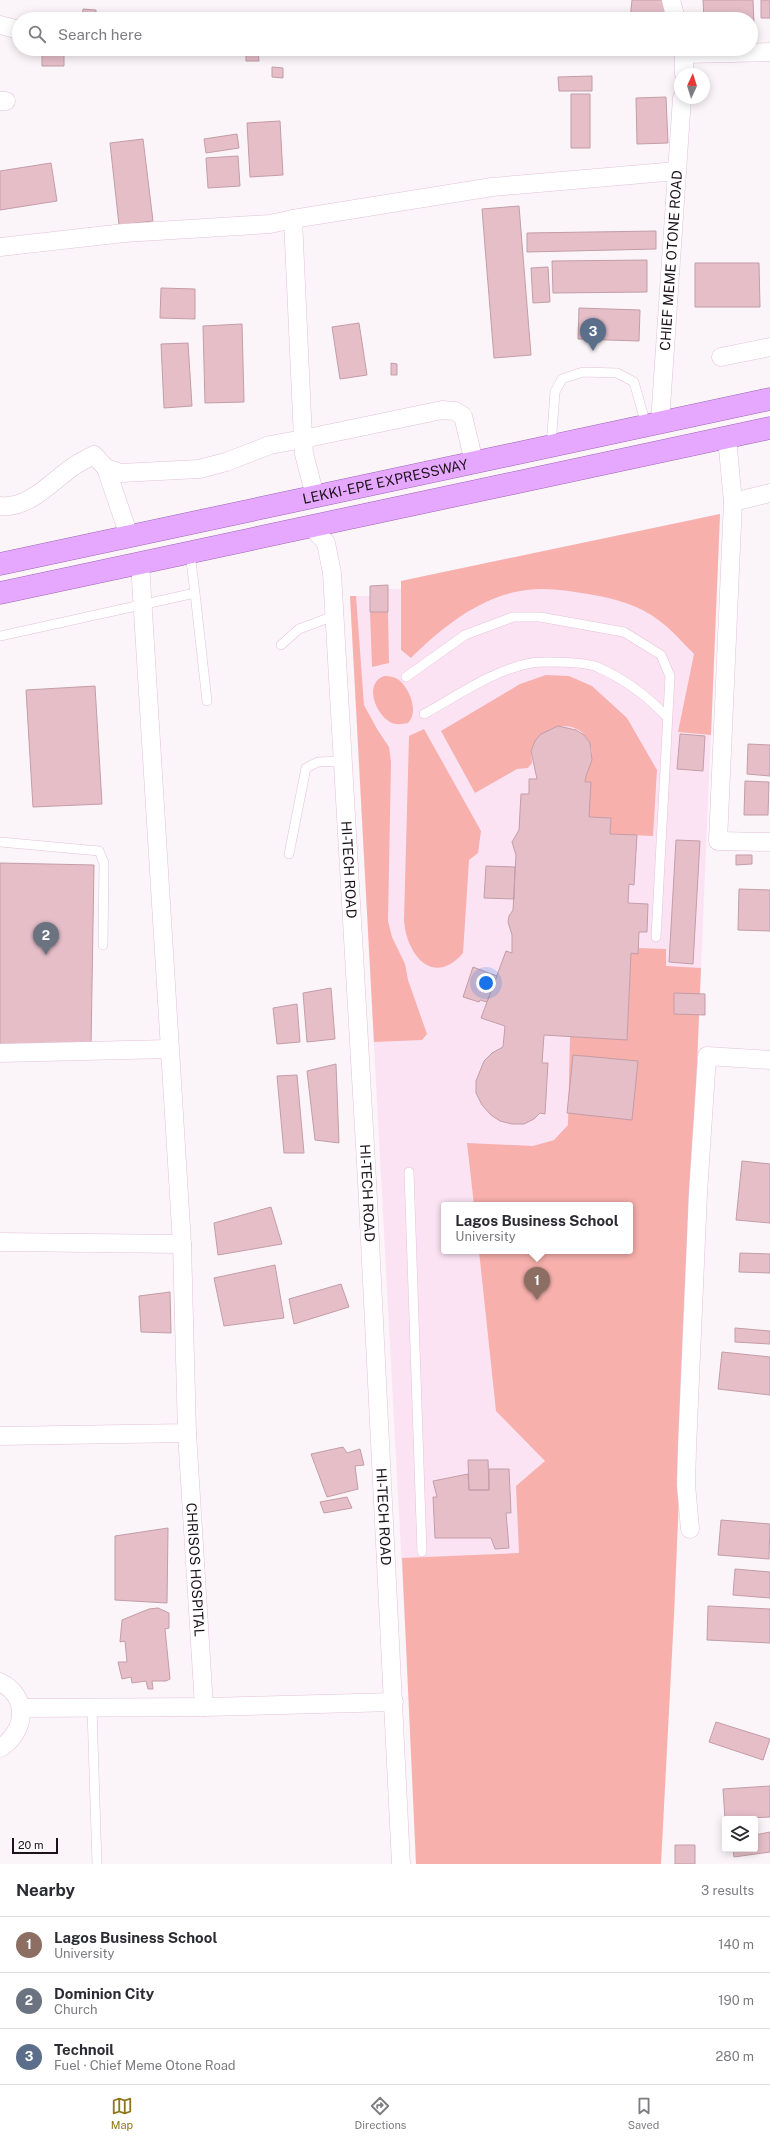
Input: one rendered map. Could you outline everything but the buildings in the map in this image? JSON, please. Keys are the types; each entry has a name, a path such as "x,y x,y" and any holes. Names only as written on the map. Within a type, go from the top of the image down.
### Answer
{"highway":[{"name":"LEKKI-EPE EXPRESSWAY","path":"0,564 770,399"},
{"name":"LEKKI-EPE EXPRESSWAY","path":"0,593 770,428"}],"street":[{"path":"670,0 674,12"},
{"path":"0,26 12,29"},
{"path":"758,52 770,52"},
{"path":"684,56 684,68"},
{"name":"CHIEF MEME OTONE ROAD","path":"653,424 677,171 682,104"},
{"path":"0,248 124,233 270,224 492,187 677,171"},
{"path":"293,219 304,454 315,496"},
{"path":"721,357 770,347"},
{"path":"106,468 121,473 199,469 226,462 270,445 442,410 455,411 463,416 474,462"},
{"path":"727,438 733,502 718,841 770,842"},
{"path":"0,506 8,507 22,504 49,486 71,468 94,455 106,468 129,536"},
{"path":"733,502 770,493"},
{"name":"HI-TECH ROAD","path":"312,527 326,543 332,573 402,1864"},
{"name":"CHRISOS HOSPITAL","path":"140,563 144,605 169,1049 182,1244 187,1433 204,1707"},
{"path":"0,1053 169,1049"},
{"path":"690,1529 686,1484 687,1448 698,1193 707,1056 770,1060"},
{"path":"0,1242 182,1244"},
{"path":"0,1436 187,1433"},
{"path":"0,1682 12,1691 21,1708 21,1718 17,1731 8,1743 0,1748"},
{"path":"21,1708 92,1709 394,1702"}],"lane":[{"path":"551,446 555,392 562,380 583,372 617,373 634,382 653,424"},
{"path":"190,553 207,701"},
{"path":"0,636 195,593"},
{"path":"281,645 298,629 334,616"},
{"path":"406,677 465,635 513,617 540,617 578,622 624,632 661,655 670,676 666,716 656,937"},
{"path":"424,714 491,678 514,668 532,663 563,663 596,666 650,700 666,716"},
{"path":"289,854 306,768 318,762 342,761"},
{"path":"0,842 98,851 104,863 103,945"},
{"path":"409,1172 422,1552"},
{"path":"92,1709 97,1864"}],"shaded area":[{"path":"720,514 674,1615 405,1626 350,596 370,596 370,586 388,585 388,589 401,589 401,581"},
{"path":"720,514 711,735 678,732 694,654 670,629 653,616 636,607 617,600 552,589 533,589 515,592 500,596 472,609 446,627 411,658 401,650 401,581"},
{"path":"350,596 356,596 364,705 389,747 391,762 388,921 392,937 405,964 408,980 427,1034 422,1040 374,1042"},
{"path":"370,612 388,612 389,663 372,667"},
{"path":"546,675 569,676 592,686 627,718 657,770 653,836 610,834 611,818 589,817 585,782 592,753 590,744 585,736 579,730 572,727 556,727 549,731 542,736 532,749 532,763 528,768 517,769 475,793 441,731 520,684"},
{"path":"384,676 396,678 407,689 413,707 413,713 408,723 392,723 381,714 377,707 373,693 374,686 378,680"},
{"path":"424,729 481,831 478,853 469,860 463,953 452,963 441,967 432,967 423,962 416,955 406,933 404,920 409,736"},
{"path":"639,948 666,949 666,966 701,968 674,1615 661,1864 416,1864 402,1558 519,1553 516,1486 545,1461 496,1411 479,1254 633,1254 633,1202 474,1202 467,1143 533,1146 554,1140 568,1125 570,1036 627,1039 631,953 638,953"}],"place":[{"name":"Technoil","path":"593,351"},
{"name":"Dominion City","path":"46,955"},
{"name":"Lagos Business School","path":"537,1300"}]}
